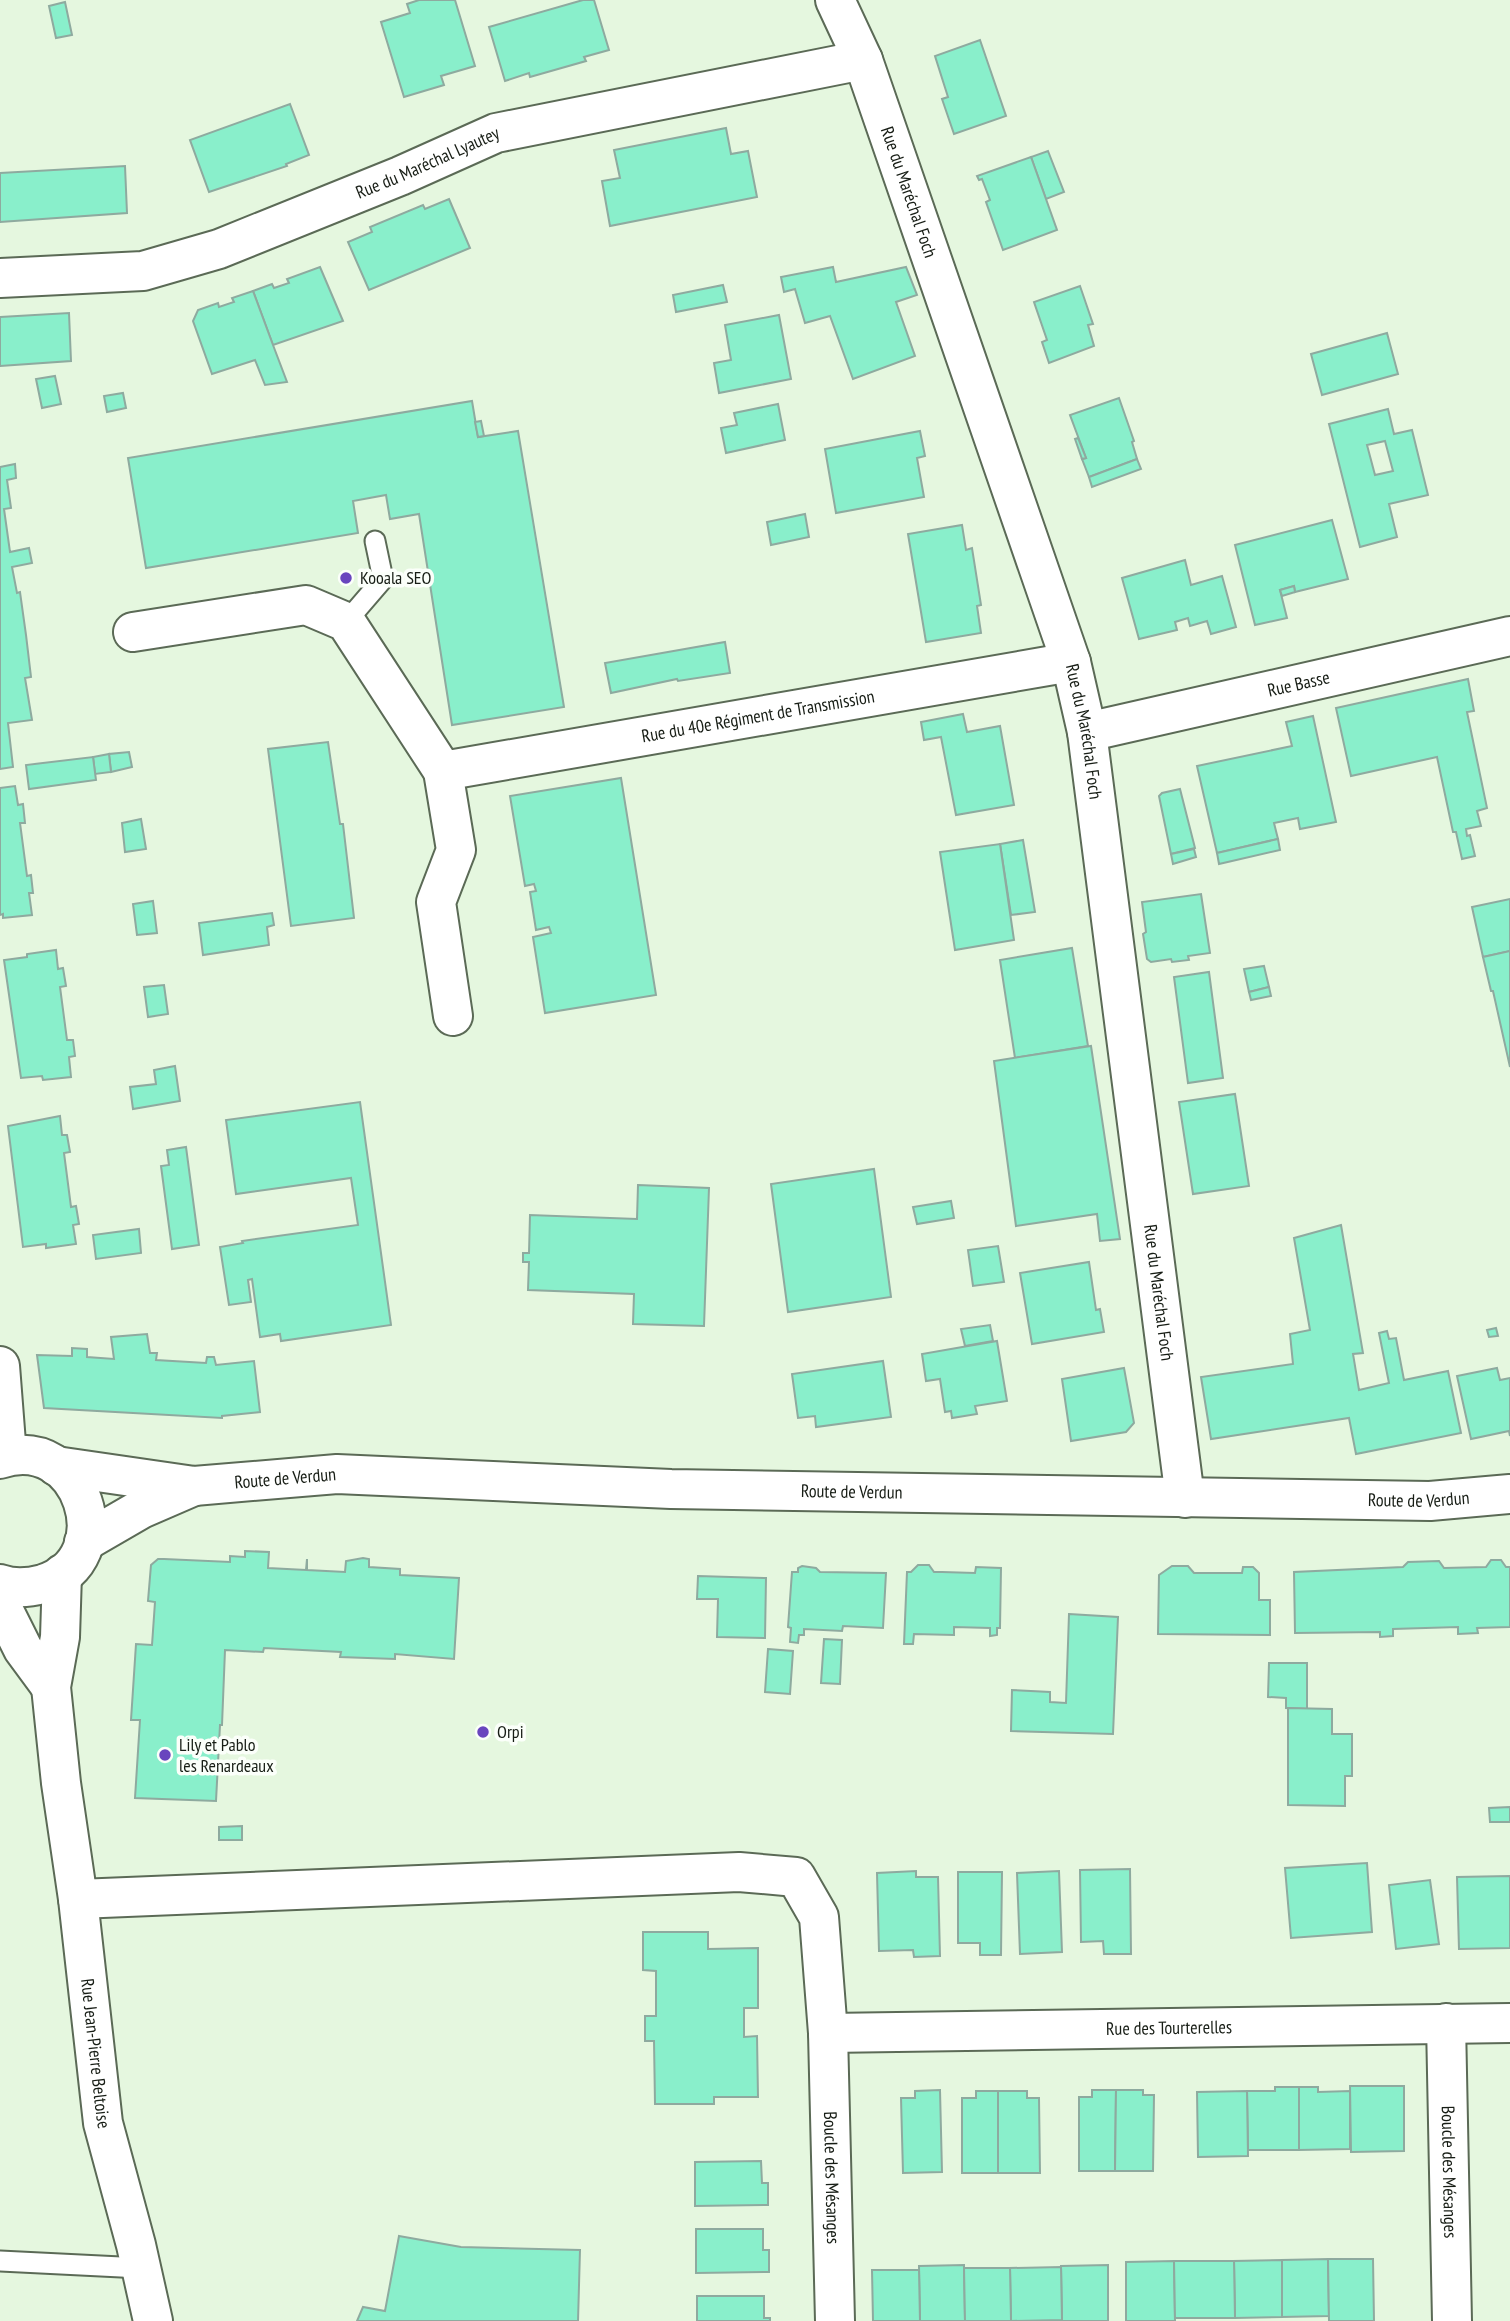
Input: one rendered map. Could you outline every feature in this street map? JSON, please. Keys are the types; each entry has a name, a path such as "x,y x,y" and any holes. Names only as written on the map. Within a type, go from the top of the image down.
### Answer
{"street":[{"name":"Rue du Maréchal Foch","path":"835,0 863,60 1071,662 1087,732 1185,1498"},
{"name":"Rue du Maréchal Lyautey","path":"0,278 143,271 219,249 400,176 496,133 863,60"},
{"path":"133,632 306,605 346,622 443,771 456,850 436,902 453,1016"},
{"name":"Rue Basse","path":"1087,732 1510,636"},
{"name":"Rue du 40e Régiment de Transmission","path":"443,771 1071,662"},
{"path":"0,1366 4,1458"},
{"name":"Route de Verdun","path":"4,1458 29,1455 56,1466 194,1486 337,1474 671,1489 1185,1498 1430,1501 1510,1494"},
{"path":"0,1584 9,1588 31,1587 51,1581 68,1569 81,1551 87,1531 87,1510 79,1490 67,1473 56,1466"},
{"name":"Route de Verdun","path":"84,1542 141,1509 194,1486"},
{"path":"51,1687 60,1637 62,1574"},
{"path":"0,1603 23,1649 51,1687"},
{"name":"Rue Jean-Pierre Beltoise","path":"51,1687 103,2123 153,2321"},
{"name":"Boucle des Mésanges","path":"78,1899 739,1872 796,1877 819,1917 828,2033 835,2321"},
{"name":"Boucle des Mésanges","path":"1446,2023 1452,2321"},
{"name":"Rue des Tourterelles","path":"828,2033 1510,2023"}],"lane":[{"path":"346,622 383,579 375,541"},
{"path":"0,2261 141,2267"}],"building":[{"path":"419,0 455,0 475,66 441,76 444,85 404,97 381,22 410,13 407,4"},
{"path":"583,0 594,0 609,50 584,57 586,61 530,77 529,73 505,81 489,27"},
{"path":"65,2 72,35 56,38 49,6"},
{"path":"980,40 1006,116 954,134 942,99 948,97 935,56"},
{"path":"290,104 309,155 286,164 287,166 209,192 190,140"},
{"path":"726,128 731,154 748,151 757,197 610,226 602,181 620,178 614,150"},
{"path":"1048,151 1064,192 1046,199 1031,157"},
{"path":"1031,157 1057,230 1003,250 986,202 990,200 982,179 979,180 977,176"},
{"path":"125,166 127,213 0,222 0,173"},
{"path":"449,199 470,248 369,290 348,242 372,232 370,227 423,205 425,209"},
{"path":"320,267 343,321 273,345 253,291 272,284 274,288 289,283 287,279"},
{"path":"833,267 836,282 906,267 917,295 896,302 915,356 853,379 830,316 805,323 795,289 784,292 781,277"},
{"path":"723,285 727,302 676,312 673,295"},
{"path":"1080,286 1093,324 1088,325 1094,346 1049,363 1042,342 1047,340 1034,302"},
{"path":"253,291 287,382 265,385 255,360 212,374 193,321 198,310 218,303 219,307 234,302 232,298"},
{"path":"69,313 71,361 0,366 0,317"},
{"path":"779,315 791,379 719,393 714,363 731,360 725,325"},
{"path":"1387,333 1398,374 1322,395 1311,354"},
{"path":"55,376 61,404 42,408 36,379"},
{"path":"123,393 126,408 107,412 104,396"},
{"path":"1119,398 1134,441 1132,442 1137,459 1089,477 1082,459 1086,458 1070,415"},
{"path":"472,401 478,437 518,431 564,707 452,725 419,514 390,519 386,495 353,501 358,533 146,568 128,458"},
{"path":"778,404 785,440 726,453 721,428 737,425 734,413"},
{"path":"1388,409 1394,434 1412,430 1428,495 1389,504 1397,537 1360,547 1329,424","holes":["1385,441 1393,471 1375,475 1367,445"]},
{"path":"481,421 484,436 478,437 475,422"},
{"path":"920,431 925,456 917,458 924,497 836,513 825,449"},
{"path":"1078,438 1086,458 1082,459 1075,439"},
{"path":"1137,459 1141,469 1092,487 1089,477"},
{"path":"15,464 16,478 7,480 11,508 4,509 10,552 29,548 32,563 12,567 17,593 20,592 26,635 31,677 25,678 32,720 8,723 13,767 0,769 0,467"},
{"path":"805,514 809,537 771,545 767,522"},
{"path":"1332,520 1348,579 1295,592 1294,586 1280,590 1287,618 1255,625 1235,545"},
{"path":"962,525 966,550 972,548 981,605 977,606 981,633 926,642 908,534"},
{"path":"1185,560 1191,585 1222,576 1236,627 1211,634 1207,621 1190,626 1188,618 1175,622 1177,630 1139,639 1122,578"},
{"path":"1294,586 1295,592 1282,596 1280,590"},
{"path":"725,642 730,673 677,679 611,693 605,663"},
{"path":"1468,679 1474,711 1467,712 1487,808 1477,811 1481,826 1466,829 1475,856 1462,859 1456,832 1453,832 1437,757 1351,776 1336,708"},
{"path":"963,714 967,732 1000,726 1014,805 956,815 941,737 924,740 921,722"},
{"path":"1313,716 1336,822 1300,829 1298,818 1274,823 1278,839 1217,853 1197,766 1292,746 1286,722"},
{"path":"328,742 340,824 343,824 354,918 291,926 268,749"},
{"path":"129,752 132,767 111,772 109,754"},
{"path":"109,754 111,772 95,774 93,757"},
{"path":"93,757 96,780 29,789 26,765"},
{"path":"621,778 656,995 545,1013 533,937 551,933 549,927 536,930 530,892 536,891 534,884 525,886 510,796"},
{"path":"15,786 18,805 23,804 25,823 20,823 27,876 31,875 33,893 29,893 32,915 3,918 3,914 0,915 0,788"},
{"path":"1180,789 1195,848 1171,854 1159,796"},
{"path":"141,819 146,849 125,852 122,823"},
{"path":"1278,839 1280,850 1219,864 1217,853"},
{"path":"1023,840 1035,912 1011,915 1000,844"},
{"path":"1000,844 1014,940 955,950 940,852"},
{"path":"1194,849 1196,857 1173,864 1171,854"},
{"path":"1201,894 1210,953 1188,956 1189,960 1172,962 1171,959 1151,962 1147,959 1142,902"},
{"path":"1510,899 1510,951 1483,957 1472,907"},
{"path":"153,901 157,933 137,935 133,904"},
{"path":"272,913 274,925 267,927 269,945 203,955 199,923"},
{"path":"1072,948 1088,1046 1015,1058 1000,960"},
{"path":"56,950 58,969 63,968 66,986 60,987 67,1040 73,1040 75,1056 69,1057 71,1077 43,1080 42,1076 21,1078 4,960"},
{"path":"1510,951 1510,1067 1483,957"},
{"path":"1264,966 1269,987 1249,992 1244,969"},
{"path":"1209,972 1223,1078 1188,1083 1174,977"},
{"path":"164,985 168,1014 148,1017 144,987"},
{"path":"1269,987 1271,996 1251,1000 1249,992"},
{"path":"1091,1046 1120,1239 1100,1241 1097,1214 1016,1226 994,1061"},
{"path":"175,1066 180,1101 133,1109 130,1087 156,1084 154,1070"},
{"path":"1235,1094 1249,1186 1193,1194 1179,1102"},
{"path":"360,1102 391,1325 281,1341 280,1334 260,1337 252,1279 248,1280 251,1302 229,1305 220,1247 243,1243 242,1241 358,1225 351,1178 236,1194 226,1120"},
{"path":"60,1116 62,1135 67,1135 70,1152 64,1153 71,1207 76,1206 79,1224 73,1225 76,1244 46,1248 46,1244 23,1247 8,1126"},
{"path":"186,1147 199,1245 172,1249 161,1166 169,1165 167,1150"},
{"path":"874,1169 891,1297 788,1312 771,1184"},
{"path":"638,1185 709,1188 704,1326 633,1324 634,1294 528,1290 529,1262 523,1262 523,1253 529,1253 530,1215 637,1219"},
{"path":"951,1201 954,1218 917,1224 913,1207"},
{"path":"1341,1225 1363,1353 1353,1354 1359,1390 1389,1383 1379,1333 1387,1331 1389,1339 1396,1338 1404,1380 1448,1371 1461,1433 1356,1454 1349,1418 1211,1439 1201,1377 1293,1364 1290,1334 1310,1330 1294,1238"},
{"path":"139,1229 141,1253 96,1259 93,1235"},
{"path":"998,1246 1004,1282 973,1286 968,1250"},
{"path":"1089,1262 1096,1310 1100,1309 1104,1332 1032,1344 1020,1273"},
{"path":"990,1325 993,1341 965,1346 961,1329"},
{"path":"1496,1328 1498,1336 1489,1337 1487,1330"},
{"path":"147,1334 150,1353 157,1353 156,1360 206,1363 207,1357 214,1357 216,1365 254,1361 260,1412 222,1418 44,1408 37,1355 72,1356 72,1348 87,1349 87,1357 114,1359 111,1337"},
{"path":"997,1341 1007,1401 975,1406 977,1414 952,1418 951,1411 945,1412 940,1379 926,1381 922,1354"},
{"path":"883,1361 891,1417 816,1427 815,1416 798,1418 792,1374"},
{"path":"1124,1368 1134,1423 1126,1432 1071,1441 1062,1379"},
{"path":"1497,1368 1500,1380 1510,1378 1510,1436 1509,1431 1471,1439 1457,1376"},
{"path":"245,1551 269,1552 268,1568 306,1570 307,1559 307,1570 345,1572 346,1561 363,1558 369,1559 369,1567 400,1569 400,1575 459,1578 454,1659 395,1654 395,1659 340,1657 341,1652 264,1648 263,1652 225,1650 216,1801 135,1798 140,1720 131,1720 136,1644 152,1645 155,1602 148,1601 151,1565 158,1559 230,1562 230,1556 245,1557"},
{"path":"1491,1560 1501,1560 1506,1567 1510,1567 1510,1627 1477,1628 1478,1633 1458,1634 1458,1627 1393,1629 1393,1636 1380,1637 1380,1632 1295,1633 1294,1572 1403,1567 1408,1562 1439,1561 1444,1568 1486,1567"},
{"path":"918,1565 929,1565 934,1572 975,1573 976,1567 1001,1568 1000,1628 997,1628 997,1635 990,1636 990,1628 954,1627 954,1635 914,1634 913,1644 904,1644 907,1572 911,1572"},
{"path":"1172,1566 1188,1566 1194,1573 1242,1573 1243,1567 1253,1567 1259,1573 1259,1600 1270,1600 1270,1635 1158,1634 1159,1575"},
{"path":"798,1568 816,1568 820,1572 886,1573 883,1628 843,1626 842,1631 804,1629 804,1635 799,1635 798,1643 790,1642 791,1628 788,1627 792,1572 798,1572"},
{"path":"698,1576 766,1578 765,1638 717,1637 718,1599 697,1599"},
{"path":"1069,1614 1118,1617 1113,1734 1011,1731 1012,1690 1050,1692 1050,1702 1066,1703"},
{"path":"824,1639 842,1640 840,1684 821,1683"},
{"path":"768,1649 793,1651 790,1694 765,1692"},
{"path":"1269,1663 1307,1663 1307,1709 1286,1708 1286,1698 1268,1697"},
{"path":"1288,1708 1332,1709 1332,1734 1352,1734 1352,1776 1345,1776 1345,1806 1288,1805"},
{"path":"1510,1807 1510,1822 1490,1822 1489,1808"},
{"path":"242,1826 242,1840 219,1840 219,1827"},
{"path":"1367,1863 1372,1932 1291,1938 1285,1868"},
{"path":"1130,1869 1131,1954 1104,1954 1103,1941 1081,1942 1080,1870"},
{"path":"916,1871 916,1877 938,1877 940,1956 914,1957 913,1950 879,1951 877,1873"},
{"path":"1059,1871 1062,1952 1020,1954 1017,1873"},
{"path":"958,1872 1002,1872 1001,1955 980,1955 980,1943 958,1943"},
{"path":"1510,1876 1510,1948 1459,1949 1457,1877"},
{"path":"1430,1880 1439,1944 1396,1949 1389,1885"},
{"path":"643,1932 708,1932 708,1949 758,1948 758,2008 744,2008 744,2037 757,2036 758,2097 714,2097 714,2104 655,2104 654,2041 645,2041 645,2016 656,2016 656,1971 643,1970"},
{"path":"1350,2086 1404,2086 1404,2151 1351,2152"},
{"path":"1275,2087 1299,2087 1299,2150 1248,2150 1247,2091 1275,2091"},
{"path":"1299,2087 1318,2087 1318,2092 1350,2091 1350,2149 1299,2150"},
{"path":"940,2090 942,2172 903,2173 901,2098 915,2098 915,2091"},
{"path":"1092,2090 1116,2090 1115,2171 1079,2171 1079,2097 1092,2097"},
{"path":"1116,2090 1143,2090 1143,2095 1154,2095 1153,2171 1115,2171"},
{"path":"976,2091 998,2091 998,2173 962,2173 962,2098 976,2098"},
{"path":"998,2091 1027,2091 1027,2098 1039,2098 1040,2173 998,2173"},
{"path":"1247,2091 1248,2156 1198,2157 1197,2092"},
{"path":"761,2161 762,2183 768,2183 768,2205 695,2206 695,2162"},
{"path":"696,2229 763,2229 763,2250 769,2250 769,2272 696,2273"},
{"path":"399,2236 461,2247 580,2250 578,2321 357,2321 363,2307 385,2311"},
{"path":"1328,2259 1329,2316 1282,2317 1282,2260"},
{"path":"1328,2259 1373,2259 1374,2321 1329,2321"},
{"path":"1282,2260 1282,2317 1235,2318 1234,2261"},
{"path":"1174,2261 1175,2321 1126,2321 1126,2262"},
{"path":"1174,2261 1234,2261 1235,2318 1175,2318"},
{"path":"964,2265 965,2321 920,2321 919,2266"},
{"path":"1108,2265 1108,2321 1062,2321 1061,2266"},
{"path":"1061,2267 1062,2320 1011,2321 1010,2268"},
{"path":"964,2268 1010,2268 1011,2321 965,2321"},
{"path":"872,2270 919,2270 920,2321 873,2321"},
{"path":"697,2296 764,2296 764,2318 770,2318 770,2321 697,2321"}],"place":[{"name":"Kooala SEO","path":"346,578"},
{"name":"Orpi","path":"483,1732"},
{"name":"Lily et Pablo les Renardeaux","path":"165,1755"}]}
